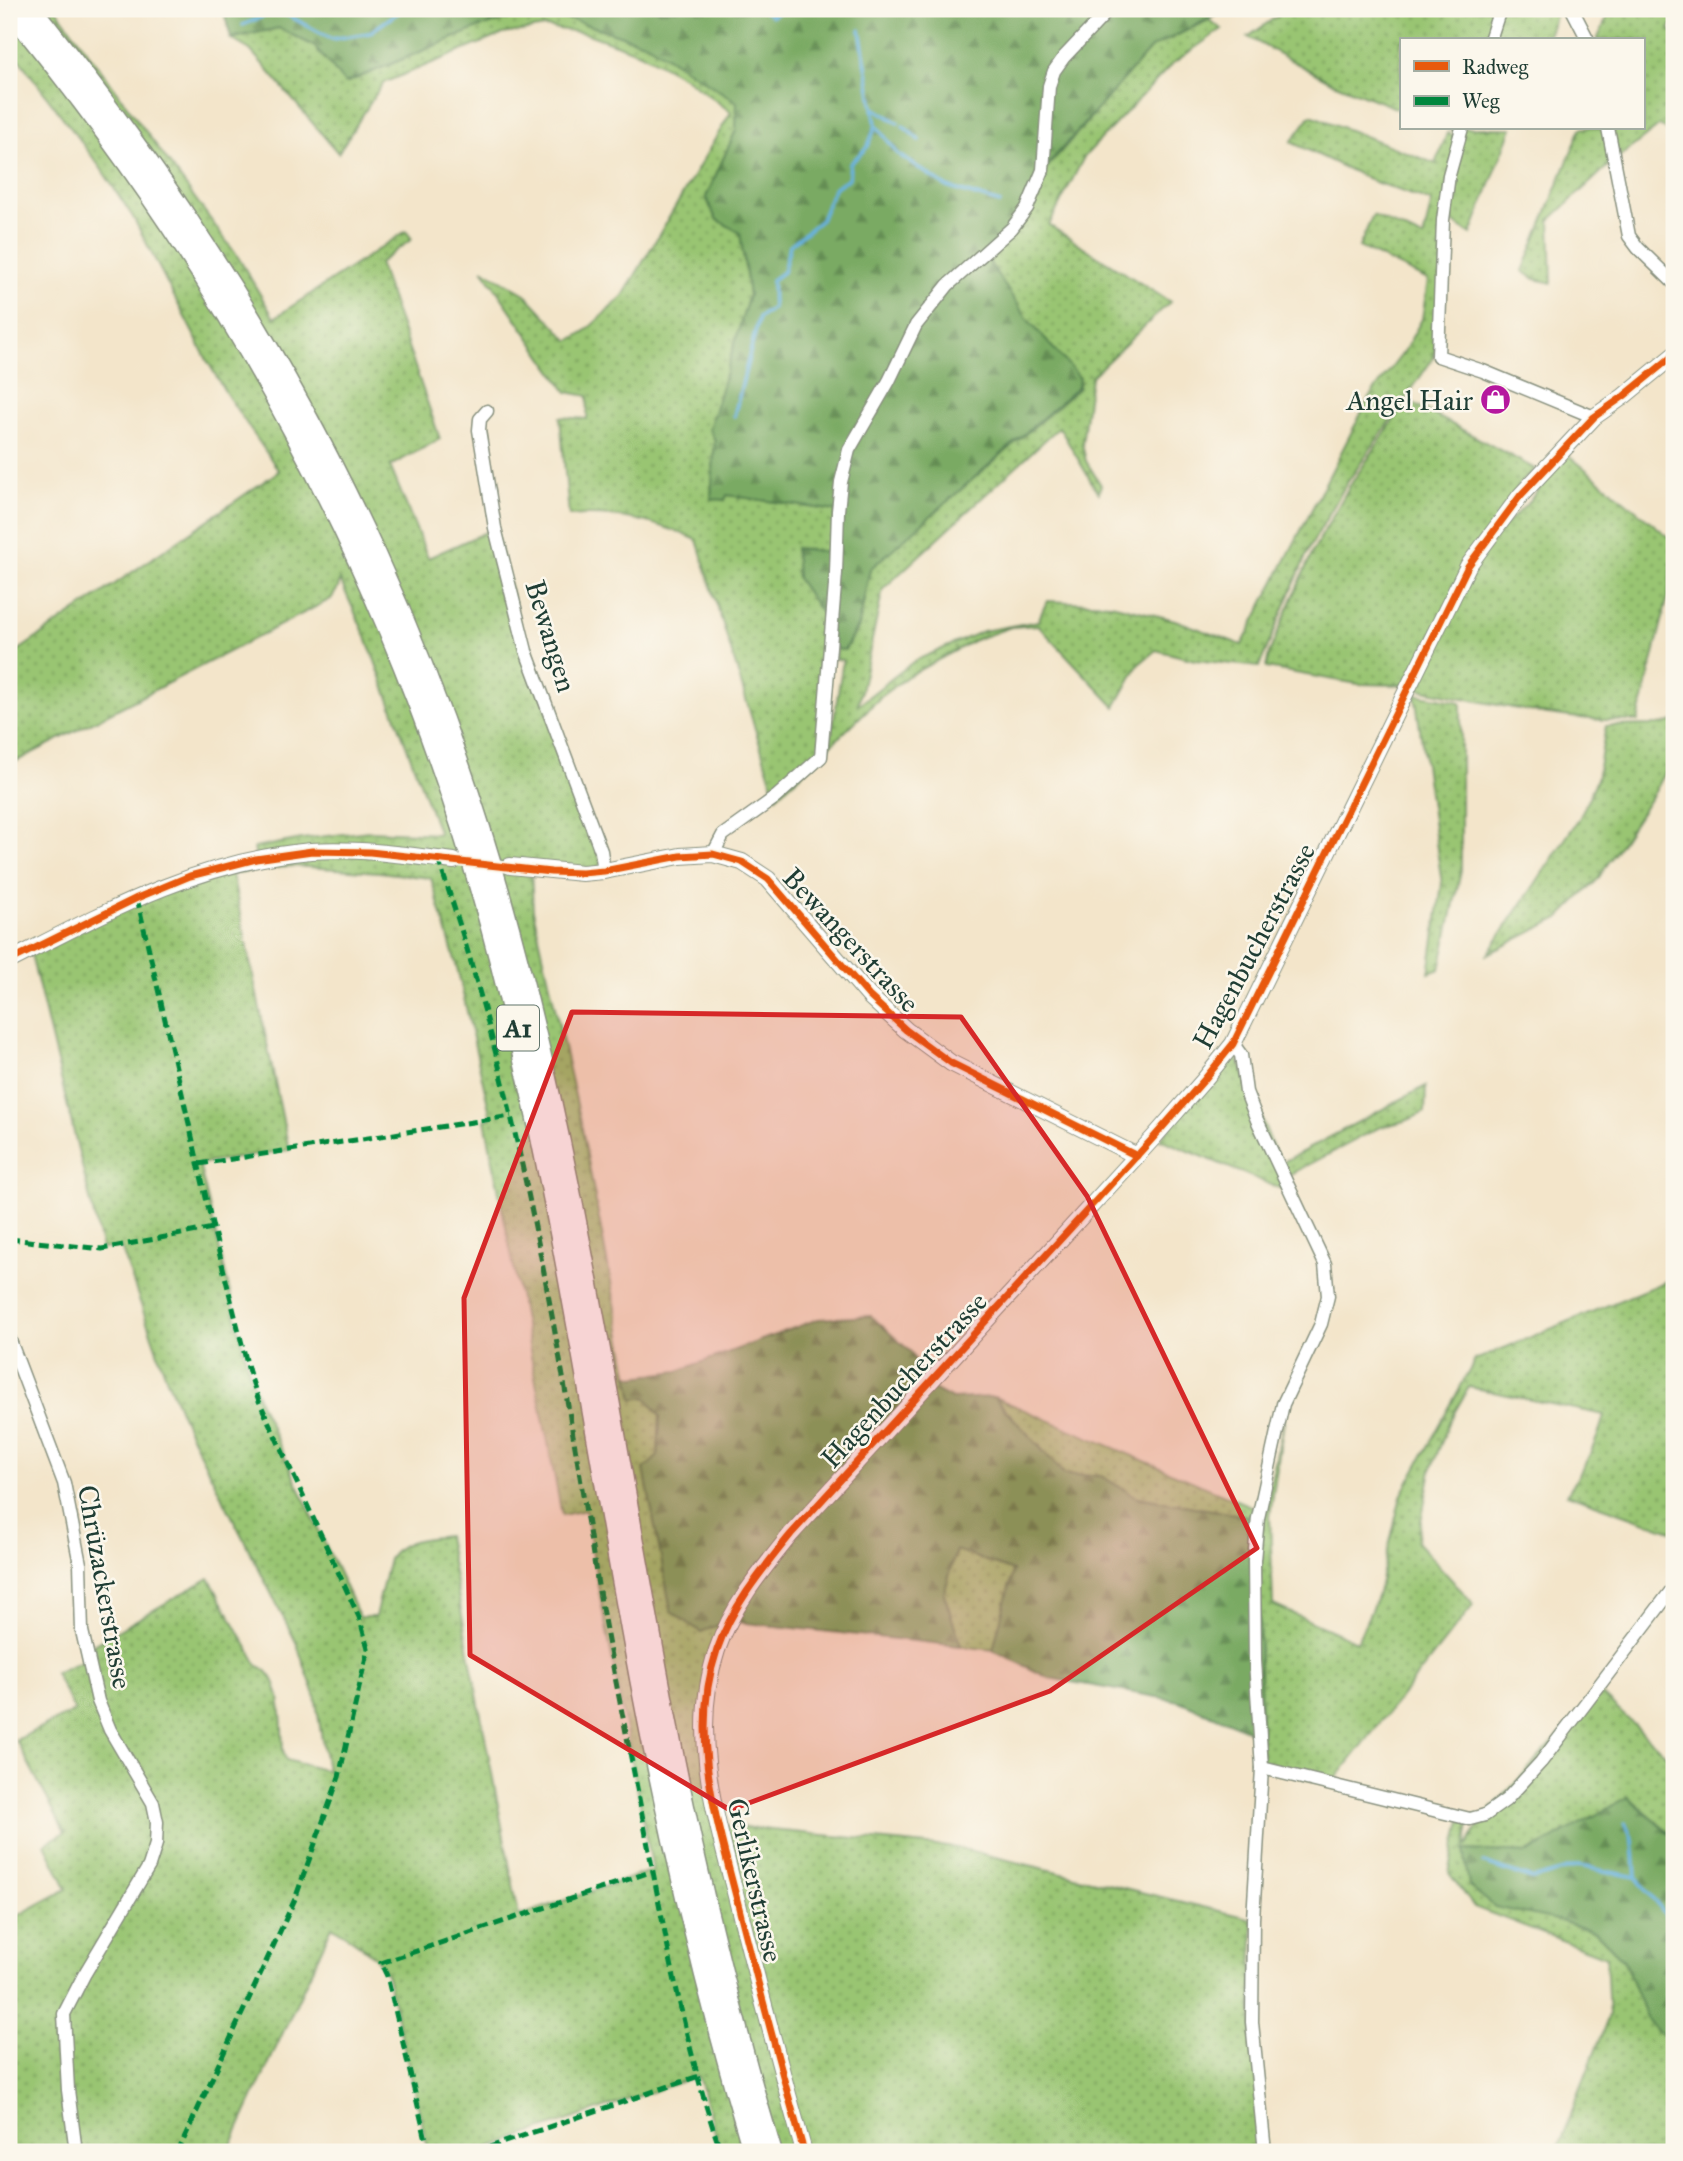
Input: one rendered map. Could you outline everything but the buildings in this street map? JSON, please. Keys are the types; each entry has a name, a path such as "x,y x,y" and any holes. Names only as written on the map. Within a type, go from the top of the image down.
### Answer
{"highway":[{"name":"A1","path":"10,9 93,114 159,207 207,280 268,382 322,484 374,595 443,771 484,901 532,1088 564,1245 663,1792 709,1991 754,2152"},
{"name":"A1","path":"31,9 163,184 277,365 365,536 415,650 456,758 501,899 548,1087 583,1255 650,1639 689,1837 727,1997 771,2152"}],"street":[{"path":"713,854 723,835 776,797 821,757 836,573 838,511 841,482 849,450 889,381 916,325 948,285 1012,228 1027,208 1043,170 1049,86 1054,71 1102,17 1104,9"},
{"path":"1491,38 1500,9"},
{"path":"1572,9 1587,38"},
{"path":"1461,130 1449,175 1443,220 1441,334 1438,356 1483,371 1594,417"},
{"path":"1608,130 1629,236 1674,283"},
{"name":"Hagenbucherstrasse","path":"731,1617 752,1584 791,1534 1136,1156 1233,1044 1468,566 1520,496 1594,417 1674,355"},
{"name":"Bewangen","path":"487,411 480,419 479,430 495,528 526,651 601,851 604,871"},
{"path":"9,961 137,898 190,876 256,859 312,851 358,852 454,861"},
{"name":"Bewangerstrasse","path":"510,866 561,872 604,871 680,856 713,854 742,862 768,880 869,996 906,1030 951,1063 1136,1156"},
{"path":"1233,1044 1241,1055 1246,1092 1257,1120 1325,1264 1328,1296 1321,1324 1283,1404 1258,1518 1254,1560 1255,1661 1262,1768 1253,1919 1252,2022 1265,2152"},
{"name":"Chrüzackerstrasse","path":"9,1338 64,1483 80,1564 82,1631 98,1701 110,1730 153,1803 157,1822 156,1844 149,1866 83,1975 64,2014 68,2090 76,2152"},
{"path":"1262,1768 1470,1819 1485,1815 1506,1800 1541,1762 1674,1587"},
{"name":"Gerlikerstrasse","path":"731,1617 717,1651 708,1685 704,1721 705,1759 765,2011 804,2152"}],"highlighted area":[{"path":"572,1012 961,1017 1087,1196 1257,1548 1050,1691 730,1810 470,1655 464,1298"}],"green space":[{"path":"9,9 56,9 238,257 274,318 406,231 412,239 379,263 440,439 390,466 428,558 495,528 526,651 604,871 531,869 533,910 580,1118 633,1399 646,1397 660,1416 658,1456 728,1621 708,1685 719,1825 958,1848 1253,1919 1252,2022 1265,2152 721,2152 698,2076 475,2152 429,2152 387,1976 371,1954 332,1926 228,2152 9,2152 9,1920 67,1889 45,1844 65,1832 16,1740 75,1711 55,1673 88,1658 86,1649 209,1578 258,1666 267,1671 273,1680 280,1703 286,1760 327,1771 315,1695 296,1642 190,1434 167,1380 121,1247 102,1249 30,950 137,898 256,859 254,848 369,831 439,834 366,637 340,580 331,599 9,765 9,657 279,471 208,362 133,217 100,167 9,46","holes":["292,866 431,878 457,967 491,1118 485,1120 562,1515 586,1510 653,1870 519,1916 447,1536 407,1543 394,1552 389,1559 375,1617 359,1617 259,1401 249,1372 199,1164 289,1150 232,874"]},
{"path":"223,9 1224,9 1151,48 1043,170 1027,208 983,253 1028,320 1079,377 1078,387 870,569 858,625 844,650 836,649 826,620 797,578 795,548 838,553 837,511 727,495 725,500 711,499 715,440 709,429 749,295 740,233 716,219 706,197 736,130 737,102 647,44 576,21 532,12 480,27 345,83 314,46 279,28 231,38"},
{"path":"1287,9 1558,9 1547,38 1400,38 1400,110 1333,83 1248,37"},
{"path":"1611,9 1674,9 1674,22 1669,29 1674,33 1674,137 1660,125 1618,158 1612,130 1644,130 1644,38 1598,38"},
{"path":"532,12 576,21 647,44 737,102 736,130 706,197 716,219 740,232 749,295 710,428 715,440 711,498 725,500 727,495 835,511 834,553 795,548 797,578 826,620 821,757 776,797 697,540 635,519 603,515 569,516 560,417 587,419 588,396 567,392 482,269 525,294 569,341 587,330 623,296 731,112 685,78 640,53 585,33 545,27 503,34 383,83 338,153 250,50 231,39 279,28 314,46 346,83 480,27"},
{"path":"1209,20 1222,29 1172,64 1084,157 1049,225 1170,302 1091,377 1082,444 1086,461 1101,485 1098,493 1059,427 883,589 858,705 914,661 983,631 1038,621 1047,601 1111,604 1175,620 1242,645 1369,398 1405,350 1422,319 1428,280 1359,247 1373,215 1423,238 1432,202 1375,182 1291,142 1311,115 1436,164 1447,133 1458,137 1434,357 1345,486 1309,549 1259,667 1195,660 1156,650 1138,665 1115,707 1038,625 1011,627 977,639 908,676 884,694 830,746 843,660 835,659 836,649 845,650 859,627 870,568 1079,388 1080,378 1027,319 985,257 1046,169 1151,48"},
{"path":"1452,130 1511,130 1471,234 1446,218 1463,134"},
{"path":"1580,130 1604,130 1610,164 1550,220 1552,283 1535,279 1523,271"},
{"path":"1407,400 1535,469 1521,482 1505,507 1404,685 1358,684 1266,668 1269,653 1313,551 1349,487"},
{"path":"1567,454 1674,541 1668,596 1638,721 1552,715 1413,688 1473,570 1497,533 1526,505"},
{"path":"1415,694 1461,702 1461,871 1440,969 1429,973 1442,884"},
{"path":"1674,721 1674,749 1668,767 1597,880 1559,918 1488,954 1580,817 1597,779 1606,726 1659,725"},
{"path":"1230,1057 1237,1057 1291,1193 1160,1139"},
{"path":"1426,1086 1425,1112 1378,1128 1289,1175 1283,1162"},
{"path":"1674,1278 1674,1532 1567,1494 1589,1456 1604,1415 1469,1387 1450,1420 1431,1470 1417,1542 1474,1604 1331,1785 1262,1768 1255,1605 1263,1517 1284,1421 1270,1515 1273,1605 1357,1642 1377,1597 1401,1496 1475,1360"},
{"path":"871,1316 911,1352 928,1386 952,1399 994,1397 1065,1475 1101,1476 1137,1497 1258,1518 1261,1736 1179,1701 1049,1678 993,1650 1013,1571 956,1550 944,1594 961,1646 728,1621 701,1632 671,1611 644,1469 658,1456 660,1416 646,1397 633,1399 628,1374 634,1377 678,1371 818,1319"},
{"path":"994,1397 1260,1510 1258,1518 1137,1497 1101,1476 1065,1475"},
{"path":"956,1549 1014,1571 993,1650 961,1646 944,1594"},
{"path":"1599,1692 1674,1762 1674,1836 1629,1797 1527,1853 1464,1850 1557,1920 1596,1932 1623,1959 1656,2031 1674,2041 1674,2152 1556,2152 1609,2016 1606,1957 1474,1907 1449,1873 1462,1817 1470,1819 1465,1848 1484,1817"},
{"path":"1628,1797 1674,1837 1674,2041 1656,2031 1646,2017 1623,1959 1596,1932 1557,1920 1495,1907 1469,1886 1464,1850 1528,1853"}],"waterway":[{"path":"243,25 278,10 332,39 369,33 403,9"},
{"path":"762,9 772,16 783,9"},
{"path":"734,416 759,317 773,308 772,280 783,272 790,245 821,220 834,188 849,178 850,164 868,146 876,125 860,30"},
{"path":"874,108 898,123"},
{"path":"876,125 898,154"},
{"path":"903,126 919,140"},
{"path":"901,156 947,187 1000,203"},
{"path":"1625,1823 1633,1841 1636,1877"},
{"path":"1483,1863 1532,1879 1579,1866 1636,1877 1674,1925"}],"marked path":[{"path":"438,859 466,946 513,1123 550,1302 606,1632 666,1938 696,2068 721,2152"},
{"path":"137,898 249,1372 259,1401 359,1617 368,1648 339,1777 295,1899 178,2152"},
{"path":"199,1164 511,1116"},
{"path":"9,1239 102,1249 213,1228"},
{"path":"429,2152 387,1976 381,1963 653,1871"},
{"path":"475,2152 699,2076"}],"cycle path":[{"path":"804,2152 724,1851 710,1784 705,1717 709,1683 723,1634 749,1589 791,1534 1154,1137 1233,1044 1468,566 1520,496 1594,417 1674,355"},
{"path":"9,961 137,898 190,876 256,859 312,851 370,852 582,873 680,856 713,854 742,862 768,879 869,996 906,1030 951,1063 1137,1156"}],"place":[{"name":"Angel Hair","path":"1496,400"}]}
